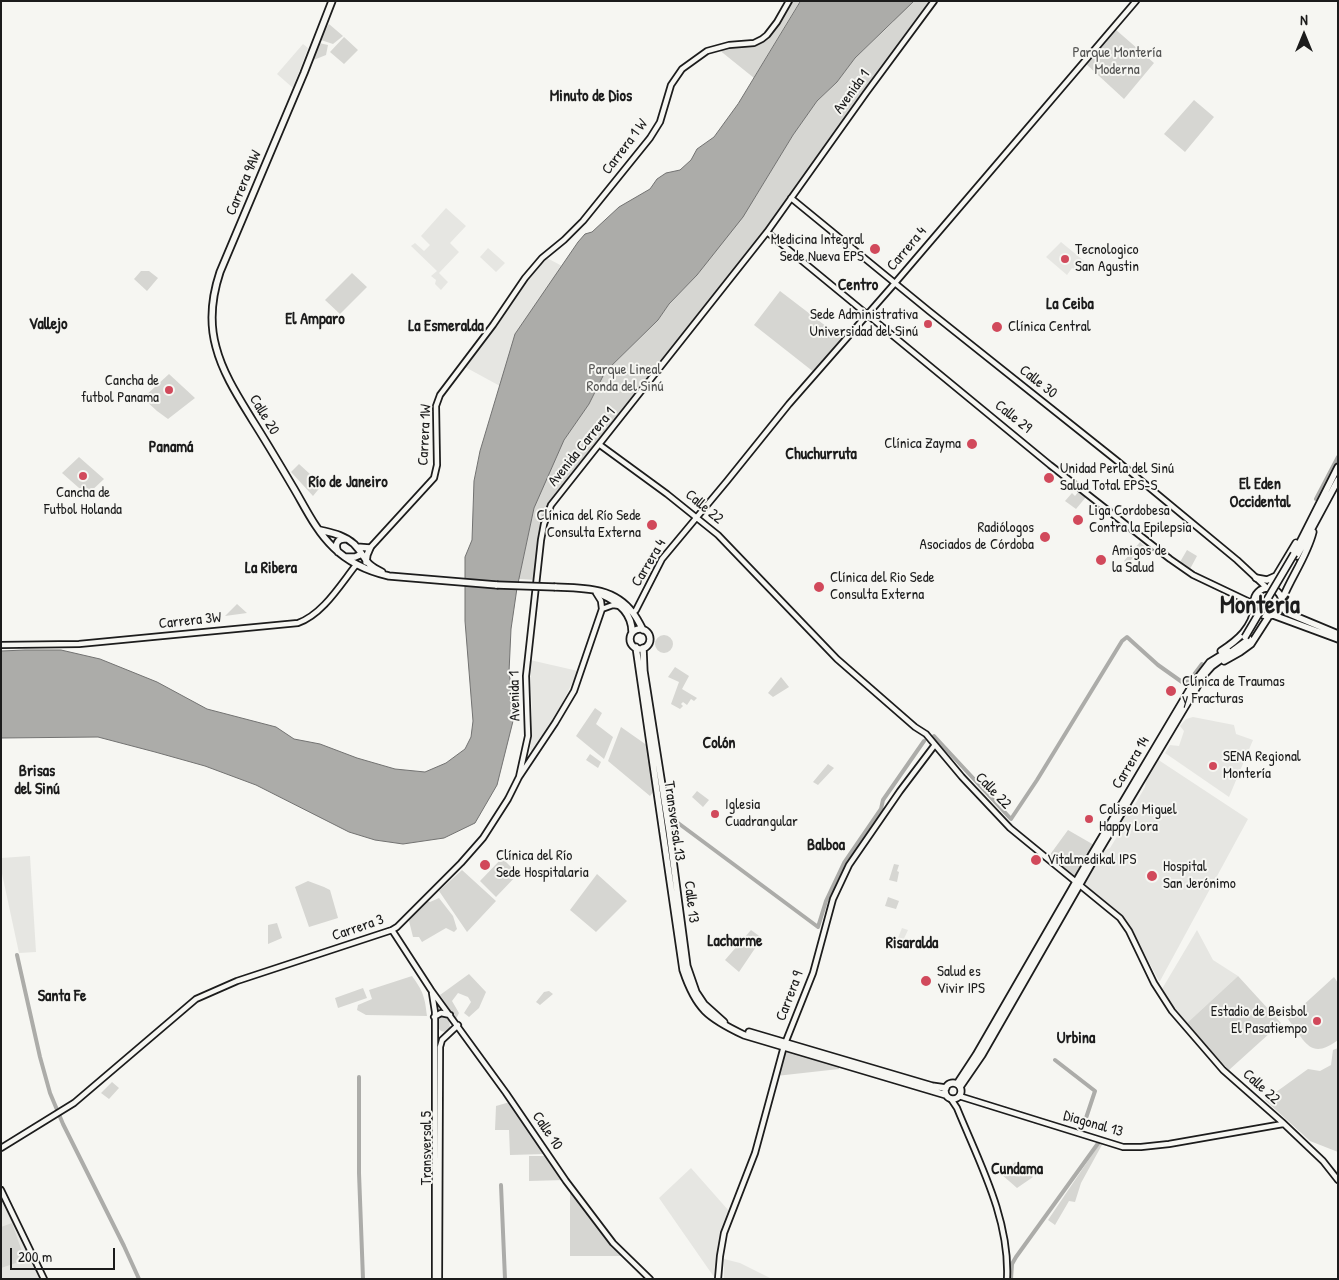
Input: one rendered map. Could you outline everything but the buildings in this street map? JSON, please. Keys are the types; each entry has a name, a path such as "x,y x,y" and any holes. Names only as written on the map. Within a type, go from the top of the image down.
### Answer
{"main road":[{"name":"Carrera 9AW","path":"212,303 221,269 304,73 332,1"},
{"name":"Calle 20","path":"212,303 213,334 219,359 238,396 319,530 344,557 356,565 389,576 497,585 579,588"},
{"name":"Carrera 14","path":"1296,555 1338,467"},
{"name":"Carrera 14","path":"1077,884 1207,671 1247,638 1314,526 1338,480"},
{"path":"1210,662 1215,655 1241,636 1253,617 1257,593 1268,588 1278,575 1312,518"},
{"path":"1207,671 1251,644 1271,616 1279,610 1289,582 1310,543 1314,526"},
{"path":"319,530 347,539 362,554 366,563"},
{"path":"338,552 337,543 340,540 347,539"},
{"path":"355,546 370,548 366,563"},
{"path":"344,557 355,557 362,554"},
{"name":"Calle 20","path":"366,563 384,572 406,578"},
{"path":"1256,578 1267,580 1278,575"},
{"path":"579,588 596,589 618,598 633,613 643,630"},
{"path":"579,588 611,599 620,606 631,620 632,632 630,641 636,648 643,648 648,643 648,633 637,629 632,632"},
{"path":"1268,588 1279,594 1285,611 1338,634"},
{"path":"1254,605 1262,615 1271,616 1338,639"},
{"name":"Carrera 14","path":"959,1085 1193,684 1210,662 1247,638"},
{"name":"Transversal 13","path":"636,648 683,970 694,997"},
{"name":"Calle 13","path":"643,648 687,966 692,983 704,1004 722,1021 746,1031 953,1097"},
{"name":"Calle 13","path":"694,997 702,1010 715,1021 744,1035 784,1044 932,1086 946,1088"},
{"path":"951,1083 959,1085 961,1092 953,1097 946,1088 951,1083"}],"street":[{"name":"Carrera 1 W","path":"583,221 655,130 669,88 682,69 707,51 762,39 768,35 789,1"},
{"name":"Avenida 1","path":"792,198 934,1"},
{"name":"Carrera 4","path":"633,613 662,559 696,517 789,404 1136,1"},
{"name":"Avenida Carrera 1","path":"533,614 541,540 546,516 551,505 792,198"},
{"name":"Calle 30","path":"792,198 1116,460 1268,588"},
{"name":"Carrera 1W","path":"362,554 370,548 435,475 437,465 436,406 442,390 493,325 537,263 583,221"},
{"name":"Calle 29","path":"767,232 1050,465 1170,559 1193,575 1254,605"},
{"name":"Calle 22","path":"600,445 718,535 837,659 915,727 926,734 934,746 1010,828 1125,923 1158,990 1194,1038 1223,1070 1323,1161 1338,1180"},
{"name":"Carrera 3W","path":"1,645 79,644 298,622 312,616 321,608 356,565"},
{"path":"596,593 601,601 602,608 612,605 620,606"},
{"name":"Carrera 3","path":"1,1148 74,1103 196,999 237,981 392,930 461,863 483,838 574,691 602,608"},
{"name":"Avenida 1","path":"519,777 528,736 526,676 533,614"},
{"name":"Carrera 9","path":"718,1279 724,1233 755,1153 784,1044 813,973 833,900 843,876 900,791 934,746"},
{"path":"525,750 529,755 535,753"},
{"name":"Calle 10","path":"392,930 431,990 452,1016 583,1204 613,1243 650,1279"},
{"name":"Calle 10","path":"431,990 435,1030"},
{"path":"434,1017 441,1013 452,1016"},
{"path":"435,1030 440,1034 447,1034 458,1025"},
{"name":"Transversal 5","path":"435,1030 435,1279"},
{"name":"Transversal 5","path":"439,1279 440,1047 442,1040 447,1034"},
{"path":"953,1097 998,1208 1006,1253 1007,1279"},
{"name":"Diagonal 13","path":"953,1097 1123,1147 1169,1144 1279,1122"},
{"path":"1,1190 44,1279"}],"shaded area":[{"path":"801,1 914,1 855,58 837,82 817,101 793,135 743,217 697,275 669,304 658,320 605,372 589,404 564,440 534,508 517,588 511,629 509,672 515,713 497,785 475,823 444,838 403,844 375,840 349,832 256,785 205,766 155,752 98,737 1,738 1,651 61,650 100,659 157,682 207,709 276,727 294,739 320,744 357,758 395,769 425,772 446,763 465,749 471,737 473,721 465,621 465,557 472,540 474,481 480,451 515,334 585,234 592,232 619,207 650,189 657,179 666,173 680,170 691,160 697,149 714,137 738,104"},
{"path":"303,44 308,48 293,88 277,74"},
{"path":"446,208 466,226 450,243 459,252 439,273 448,282 441,290 435,284 436,280 431,276 437,271 411,246 415,243 424,251 430,245 421,236"},
{"name":"Tecnologico San Agustin","path":"1061,242 1084,261 1076,271 1072,268 1067,275 1046,257"},
{"path":"488,248 505,263 496,272 480,257"},
{"path":"547,258 562,266 515,334 500,386 465,367 525,283"},
{"path":"530,660 578,671 557,714 533,752 530,750 532,715"},
{"name":"SENA Regional Montería","path":"1193,717 1234,725 1236,734 1253,740 1229,797 1165,753 1170,745 1179,746 1184,731 1180,726 1186,719"},
{"name":"Hospital San Jerónimo","path":"1157,759 1248,819 1160,981 1126,919 1082,885 1100,853 1110,848 1118,835 1119,824 1124,816 1133,808 1145,787 1147,775"},
{"path":"30,856 36,952 19,953 1,869 1,858"},
{"path":"902,928 908,930 901,945 896,943"},
{"path":"1197,930 1213,960 1238,976 1186,1024 1162,989"},
{"path":"691,1168 729,1211 721,1236 714,1277 659,1198"},
{"path":"1,1197 41,1279 1,1279"},
{"path":"724,1259 740,1263 772,1279 724,1279"}],"green space":[{"path":"791,1 801,1 754,78 718,49 751,45 761,40"},
{"name":"Parque Lineal Ronda del Sinú","path":"905,1 933,1 766,231 551,502 541,531 536,580 519,579 539,493 564,440 589,404 605,372 658,320 669,304 697,275 756,196 793,135 817,101 837,82 855,58 893,22"},
{"path":"329,24 343,36 333,44 318,39"},
{"name":"Parque Montería Moderna","path":"1115,29 1154,63 1124,99 1085,63"},
{"path":"344,37 358,50 344,64 330,52"},
{"path":"319,43 328,45 326,55 311,61"},
{"path":"1194,100 1214,117 1185,152 1164,134"},
{"path":"141,271 149,271 158,278 147,291 134,279"},
{"path":"352,273 367,287 340,314 325,300"},
{"path":"780,291 844,340 815,373 754,325"},
{"name":"Cancha de futbol Panama","path":"169,374 195,398 168,419 143,398"},
{"name":"Cancha de Futbol Holanda","path":"79,457 104,479 87,495 62,473"},
{"path":"299,464 322,485 313,496 291,472"},
{"path":"1079,491 1086,497 1076,509 1065,501 1072,493 1075,496"},
{"path":"1140,542 1145,547 1135,561 1132,559 1127,563 1124,561"},
{"path":"1187,550 1197,556 1190,569 1180,562"},
{"path":"237,604 247,613 225,616"},
{"path":"660,635 668,635 673,640 671,651 660,653 655,648 655,640"},
{"path":"675,667 689,676 682,689 697,698 694,701 691,699 687,705 683,702 681,704 683,706 680,709 671,704 679,682 668,677"},
{"path":"781,677 789,687 773,697 768,693"},
{"path":"595,708 602,713 596,724 613,737 604,759 576,736"},
{"path":"621,727 648,746 654,791 650,796 608,761"},
{"path":"590,754 601,762 598,768 586,760"},
{"path":"828,764 834,768 818,785 813,782"},
{"path":"697,791 709,800 703,807 692,797"},
{"path":"1068,830 1094,845 1075,879 1049,856"},
{"path":"502,858 518,874 496,897 480,881"},
{"path":"894,864 899,865 897,882 889,880"},
{"path":"462,870 496,901 467,932 439,891"},
{"path":"597,874 627,901 596,932 570,910"},
{"path":"308,881 330,890 338,918 309,927 295,887"},
{"path":"888,897 899,901 896,909 885,906"},
{"path":"439,898 453,916 457,929 454,932 446,928 422,942 419,937 413,937 409,921 425,900 430,902"},
{"path":"277,923 282,938 268,944 268,925"},
{"path":"751,930 762,938 739,972 725,960"},
{"path":"469,974 486,992 479,1008 469,1017 464,1013 471,1002 468,997 458,993 452,1001 459,1013 456,1019 440,995"},
{"path":"412,976 423,994 427,1016 366,1015 357,1010 358,1005 372,999 369,990"},
{"path":"1238,976 1281,1023 1229,1070 1186,1024"},
{"name":"Estadio de Beisbol El Pasatiempo","path":"1334,977 1338,983 1338,1040 1321,1049 1314,1048 1304,1041 1288,1019"},
{"path":"363,988 367,998 338,1008 335,998"},
{"path":"549,991 553,994 540,1005 536,1002 544,992"},
{"path":"442,1015 449,1017 450,1028 445,1032 438,1028 438,1019"},
{"path":"785,1046 839,1064 839,1069 776,1076"},
{"path":"1338,1048 1338,1152 1310,1141 1265,1100 1308,1069 1320,1071 1331,1065 1333,1050"},
{"path":"112,1082 119,1088 109,1099 101,1093"},
{"path":"510,1102 545,1154 510,1155 509,1130 495,1130 496,1106"},
{"path":"1100,1143 1103,1143 1081,1183 1075,1202 1069,1201 1055,1225 1048,1220"},
{"path":"529,1156 547,1156 565,1180 529,1181"},
{"path":"1018,1160 1033,1177 1017,1188 1001,1174"},
{"path":"570,1185 626,1256 570,1256"},
{"path":"12,1223 25,1260 1,1268 1,1227"}],"waterway":[{"path":"1316,499 1338,457"},
{"path":"934,736 1011,819 1122,641 1127,637 1158,665 1182,682 1190,680 1202,664"},
{"path":"670,817 818,927 826,901 844,863 881,809 883,800 924,741"},
{"path":"17,955 50,1093 63,1124 139,1279"},
{"path":"1055,1060 1095,1091 1082,1130"},
{"path":"359,1077 359,1173 363,1279"},
{"path":"1011,1279 1012,1264 1016,1257 1099,1142"},
{"path":"501,1185 505,1279"}],"place":[{"name":"Medicina Integral Sede Nueva EPS","path":"875,249"},
{"name":"Tecnologico San Agustin","path":"1065,259"},
{"name":"Sede Administrativa Universidad del Sinú","path":"928,324"},
{"name":"Clínica Central","path":"997,327"},
{"name":"Cancha de futbol Panama","path":"169,390"},
{"name":"Clínica Zayma","path":"972,444"},
{"name":"Cancha de Futbol Holanda","path":"83,476"},
{"name":"Unidad Perla del Sinú Salud Total EPS-S","path":"1049,478"},
{"name":"Liga Cordobesa Contra la Epilepsia","path":"1078,520"},
{"name":"Clínica del Río Sede Consulta Externa","path":"652,525"},
{"name":"Radiólogos Asociados de Córdoba","path":"1045,537"},
{"name":"Amigos de la Salud","path":"1101,560"},
{"name":"Clínica del Rio Sede Consulta Externa","path":"819,587"},
{"name":"Clínica de Traumas y Fracturas","path":"1171,691"},
{"name":"SENA Regional Montería","path":"1213,766"},
{"name":"Iglesia Cuadrangular","path":"715,814"},
{"name":"Coliseo Miguel Happy Lora","path":"1089,819"},
{"name":"Vitalmedikal IPS","path":"1036,860"},
{"name":"Clínica del Río Sede Hospitalaria","path":"485,865"},
{"name":"Hospital San Jerónimo","path":"1152,876"},
{"name":"Salud es Vivir IPS","path":"926,981"},
{"name":"Estadio de Beisbol El Pasatiempo","path":"1317,1021"}],"district":[{"name":"Minuto de Dios","path":"591,97"},
{"name":"Centro","path":"858,286"},
{"name":"La Ceiba","path":"1070,305"},
{"name":"El Amparo","path":"315,320"},
{"name":"Vallejo","path":"48,325"},
{"name":"La Esmeralda","path":"446,327"},
{"name":"Panamá","path":"171,448"},
{"name":"Chuchurruta","path":"821,455"},
{"name":"Río de Janeiro","path":"348,483"},
{"name":"El Eden Occidental","path":"1260,494"},
{"name":"La Ribera","path":"271,569"},
{"name":"Montería","path":"1260,606"},
{"name":"Colón","path":"719,744"},
{"name":"Brisas del Sinú","path":"37,781"},
{"name":"Balboa","path":"826,846"},
{"name":"Lacharme","path":"735,942"},
{"name":"Risaralda","path":"912,944"},
{"name":"Santa Fe","path":"62,997"},
{"name":"Urbina","path":"1076,1039"},
{"name":"Cundama","path":"1017,1170"}]}
